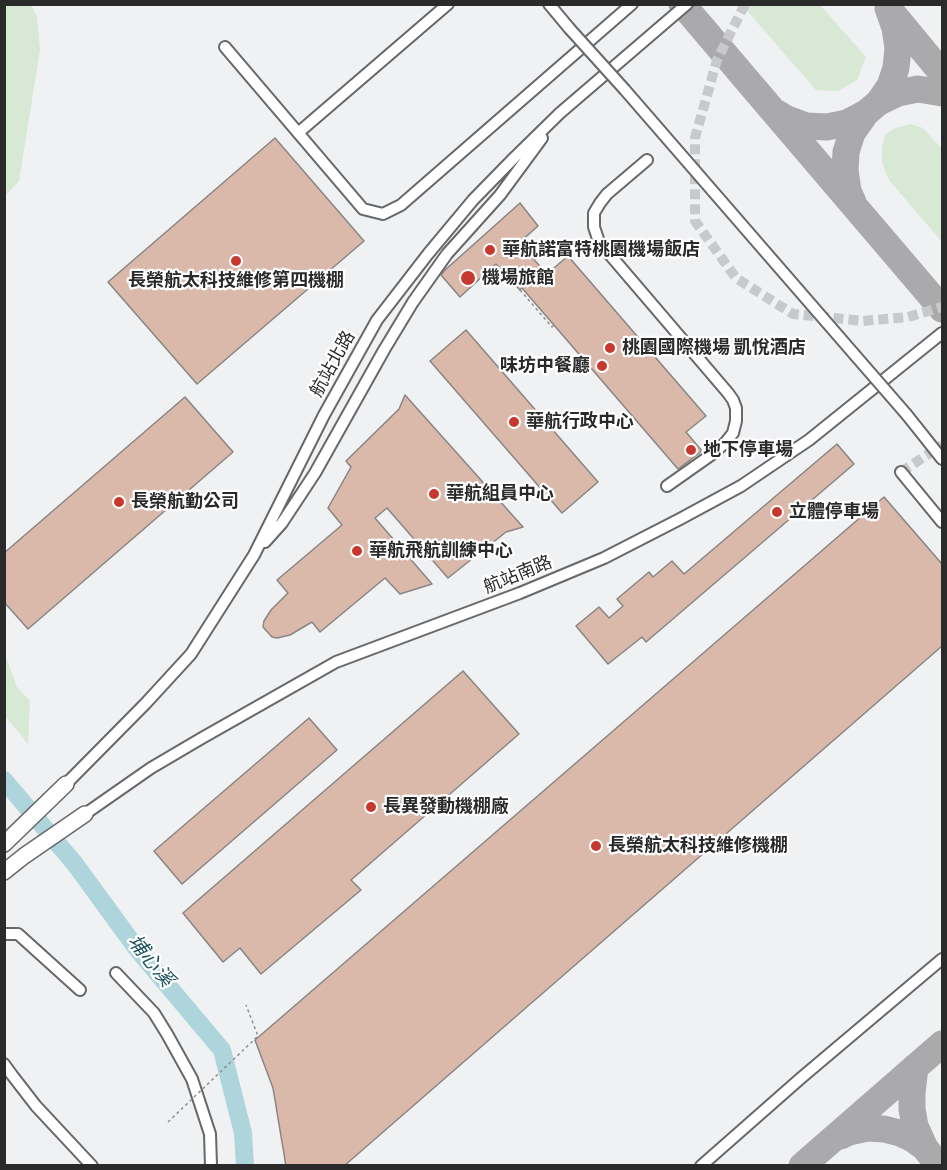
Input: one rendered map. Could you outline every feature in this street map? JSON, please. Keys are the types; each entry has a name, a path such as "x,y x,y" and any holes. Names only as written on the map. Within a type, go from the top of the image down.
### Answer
{"highway":[{"path":"7,841 66,784"},
{"path":"4,872 85,814"}],"street":[{"path":"298,134 448,4"},
{"path":"549,4 907,415 942,459"},
{"path":"225,47 363,209 383,214 402,205 632,4"},
{"name":"航站北路","path":"66,784 191,654 254,555 324,415 377,320 428,254 473,200 560,113 687,4"},
{"path":"254,555 282,523 315,473 413,302 447,254 500,195 560,113"},
{"path":"647,160 607,194 594,213 594,227 599,242 728,393 736,408 733,433 725,444 667,486"},
{"name":"航站南路","path":"85,814 151,768 336,662 520,593 604,558 741,486 809,440 942,333"},
{"path":"901,472 942,522"},
{"path":"4,934 18,934 80,990"},
{"path":"701,1166 942,958"},
{"path":"116,973 154,1013 192,1079 210,1134 211,1166"},
{"path":"4,1064 36,1106 92,1166"}],"path":[{"path":"511,280 521,272"},
{"path":"520,290 552,327 554,325"},
{"path":"168,1122 258,1036 246,1005"}],"green space":[{"path":"5,4 31,5 37,17 40,50 19,181 5,196"},
{"path":"742,5 820,5 866,57 857,80 838,91 816,90"},
{"path":"910,124 923,128 942,149 942,242 889,180 882,163 885,134"},
{"path":"4,652 17,687 30,701 28,744 5,716"}],"building":[{"name":"長榮航太科技維修第四機棚","path":"275,138 364,241 197,384 108,282"},
{"name":"桃園國際機場 凱悅酒店","path":"520,203 538,226 519,243 547,274 568,256 706,416 686,432 702,451 678,469 522,288 520,290 496,264 460,297 441,275"},
{"name":"華航行政中心","path":"466,330 598,482 562,513 430,361"},
{"path":"405,395 523,527 506,532 448,578 387,508 375,518 432,584 400,594 385,578 320,632 312,622 290,635 272,637 263,627 264,621 271,610 288,593 277,580 342,525 328,508 351,467 346,461 399,409"},
{"name":"長榮航勤公司","path":"185,397 233,452 28,629 4,602 4,553"},
{"name":"立體停車場","path":"837,444 854,464 646,642 642,637 608,664 576,626 599,607 609,618 623,606 617,599 649,572 653,577 672,561 684,574"},
{"name":"長榮航太科技維修機棚","path":"884,497 942,564 942,646 344,1166 286,1166 273,1088 255,1040"},
{"name":"長異發動機棚廠","path":"463,671 519,734 351,880 361,890 261,974 240,948 223,962 183,913"},
{"path":"309,718 337,750 182,884 154,851"}],"waterway":[{"name":"埔心溪","path":"4,780 75,864 137,949 222,1050 243,1133 245,1166"}],"taxiway":[{"path":"682,4 942,309"},
{"path":"853,202 848,191 845,170 846,152 852,133 890,86 896,68 898,48 895,28 888,8"},
{"path":"893,14 942,73"},
{"path":"879,102 898,93 918,89 942,93"},
{"path":"777,113 806,126 827,127 847,123 866,113"},
{"path":"802,1166 942,1044"},
{"path":"915,1067 912,1109 915,1126 925,1148"},
{"path":"841,1136 867,1128 900,1133 925,1148 939,1166"}],"tunnel":[{"path":"745,4 717,60 695,138 695,221 736,278 793,314 863,321 908,317 942,307"},
{"path":"901,472 942,445"}],"place":[{"name":"華航諾富特桃園機場飯店","path":"490,250"},
{"name":"長榮航太科技維修第四機棚","path":"236,261"},
{"name":"機場旅館","path":"468,278"},
{"name":"桃園國際機場 凱悅酒店","path":"610,348"},
{"name":"味坊中餐廳","path":"602,366"},
{"name":"華航行政中心","path":"514,422"},
{"name":"地下停車場","path":"691,450"},
{"name":"華航組員中心","path":"434,494"},
{"name":"長榮航勤公司","path":"119,502"},
{"name":"立體停車場","path":"777,512"},
{"name":"華航飛航訓練中心","path":"357,551"},
{"name":"長異發動機棚廠","path":"371,807"},
{"name":"長榮航太科技維修機棚","path":"596,846"}]}
